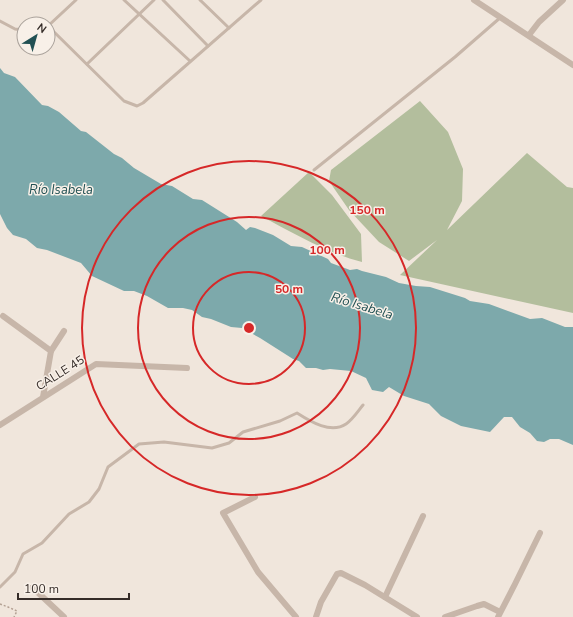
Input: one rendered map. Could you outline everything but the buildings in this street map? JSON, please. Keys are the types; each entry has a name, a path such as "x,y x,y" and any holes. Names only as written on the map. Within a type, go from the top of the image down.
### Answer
{"street":[{"path":"474,0 573,65"},
{"path":"529,36 540,22 563,0"},
{"path":"3,316 51,351"},
{"path":"43,397 51,351 64,331"},
{"name":"CALLE 45","path":"0,425 96,364 187,368"},
{"path":"255,496 223,513 258,572 296,617"},
{"path":"385,597 411,544 422,516"},
{"path":"445,617 484,604 499,615 540,533"},
{"path":"316,617 321,602 339,573 365,585 418,617"},
{"path":"32,587 64,617"}],"lane":[{"path":"68,0 71,4"},
{"path":"56,18 76,0"},
{"path":"124,0 190,61"},
{"path":"87,64 154,0"},
{"path":"163,0 208,46"},
{"path":"200,0 229,28"},
{"path":"56,34 124,101 136,106 143,103 261,0"},
{"path":"314,170 455,57 501,17"},
{"path":"0,21 16,29"},
{"path":"0,587 14,572 23,554 42,544 69,514 89,502 99,489 108,467 139,444 164,442 212,448 229,443 243,432 280,421 297,413 312,422 335,428 347,424 363,405"}],"path":[{"path":"0,604 17,611 14,617"}],"green space":[{"path":"420,101 448,132 463,169 462,201 447,230 527,153 567,187 573,188 573,313 400,275 437,240 409,261 379,242 349,210 329,181 331,170"},
{"path":"309,172 332,195 361,234 362,262 323,248 261,216"}],"water":[{"name":"Río Isabela","path":"0,68 4,73 15,77 42,105 48,106 59,112 81,131 86,132 134,168 161,184 172,186 193,199 202,200 237,222 246,230 250,227 255,228 273,235 291,246 302,247 328,259 331,263 350,270 357,269 386,277 399,283 430,287 470,301 489,304 530,319 542,318 565,327 573,327 573,445 559,439 550,439 544,442 537,441 530,433 520,427 512,417 504,417 490,432 461,426 441,416 429,404 404,396 389,387 383,392 372,390 366,378 351,371 306,368 299,361 293,359 242,328 231,327 202,317 192,310 183,308 168,308 147,296 134,291 124,291 92,276 81,263 47,250 37,248 26,239 13,235 7,228 0,214"}]}
